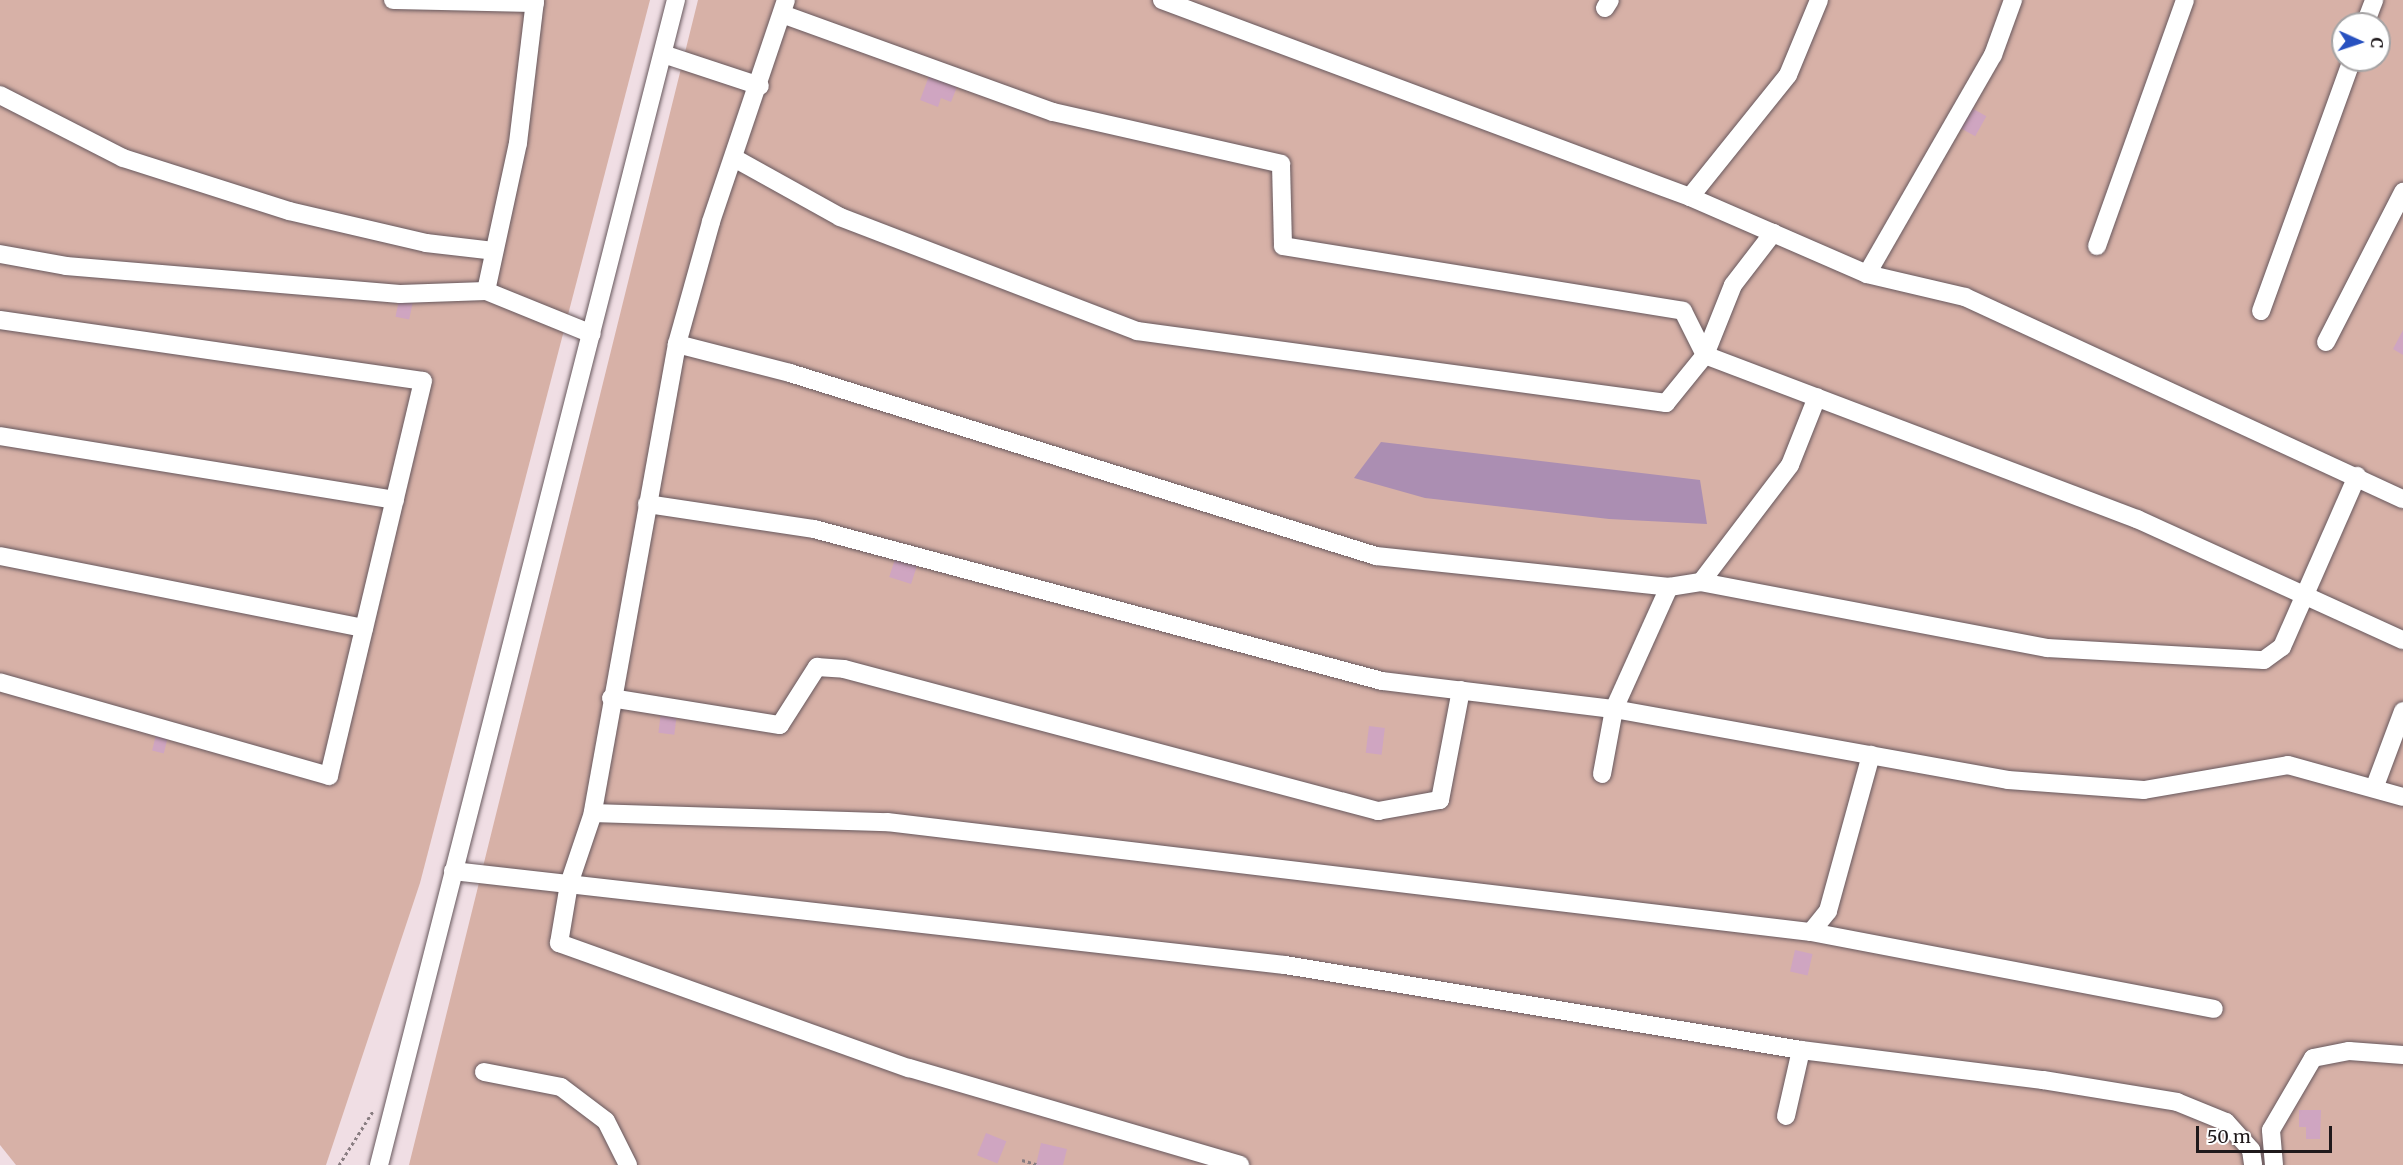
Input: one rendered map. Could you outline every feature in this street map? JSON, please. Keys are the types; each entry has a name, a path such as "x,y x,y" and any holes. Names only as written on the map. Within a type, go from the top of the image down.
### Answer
{"street":[{"path":"393,0 535,2 518,143 486,291"},
{"path":"379,1165 676,0"},
{"path":"1162,0 1690,197 1867,274 1965,297 2403,499"},
{"path":"1690,197 1788,75 1819,0"},
{"path":"1867,274 1993,55 2013,0"},
{"path":"2097,246 2185,0"},
{"path":"1240,1165 909,1068 559,943 569,884 593,813 676,344 784,7 1053,112 1281,164 1283,246 1683,311 1705,355 2137,519 2403,640"},
{"path":"663,54 760,86"},
{"path":"2261,311 2348,72"},
{"path":"0,95 123,158 278,208 426,243 494,251"},
{"path":"734,158 840,217 1137,331 1666,403 1705,355 1733,285 1773,233"},
{"path":"2326,342 2403,192"},
{"path":"0,254 66,266 388,293 486,291 592,334"},
{"path":"0,320 423,381 329,776 0,682"},
{"path":"676,344 790,373 1376,556 1669,587 1701,582 2047,648 2264,660 2282,647 2357,476"},
{"path":"1701,582 1790,465 1817,397"},
{"path":"0,436 395,500"},
{"path":"647,504 814,529 1303,662 1382,681 1614,709 2008,780 2144,790 2288,765 2375,786 2403,797"},
{"path":"0,556 364,628"},
{"path":"1602,774 1614,709 1669,587"},
{"path":"612,698 780,725 817,667 844,669 1378,812 1440,800 1461,690"},
{"path":"2375,786 2403,711"},
{"path":"1811,932 1828,911 1871,755"},
{"path":"593,813 888,822 1811,932 2214,1010"},
{"path":"453,871 1285,965 1801,1050 2043,1080 2177,1102 2226,1122 2251,1150 2253,1165"},
{"path":"1786,1116 1801,1050"},
{"path":"2274,1165 2271,1130 2313,1058 2349,1051 2403,1055"},
{"path":"484,1072 561,1087 606,1121 628,1165"}],"path":[{"path":"1022,1160 1036,1164"}],"shaded area":[{"path":"0,0 650,0 420,883 326,1165 16,1165 0,1145"},
{"path":"698,0 2403,0 2403,1165 409,1165"},
{"path":"1381,442 1700,480 1707,524 1609,519 1425,498 1354,478"}],"building":[{"path":"929,76 957,87 951,102 941,98 938,107 920,100"},
{"path":"1968,106 1986,116 1975,136 1957,126"},
{"path":"399,300 413,303 409,320 395,317"},
{"path":"2403,330 2403,355 2393,349"},
{"path":"896,556 918,563 911,584 889,577"},
{"path":"661,712 677,714 674,735 658,733"},
{"path":"1369,726 1385,728 1382,755 1366,753"},
{"path":"156,735 168,738 164,753 152,751"},
{"path":"1795,950 1813,954 1808,975 1790,971"},
{"path":"2299,1110 2321,1110 2320,1139 2306,1139 2306,1127 2299,1127"},
{"path":"986,1133 1006,1141 997,1163 977,1155"},
{"path":"1041,1143 1067,1149 1063,1165 1036,1165"}]}
